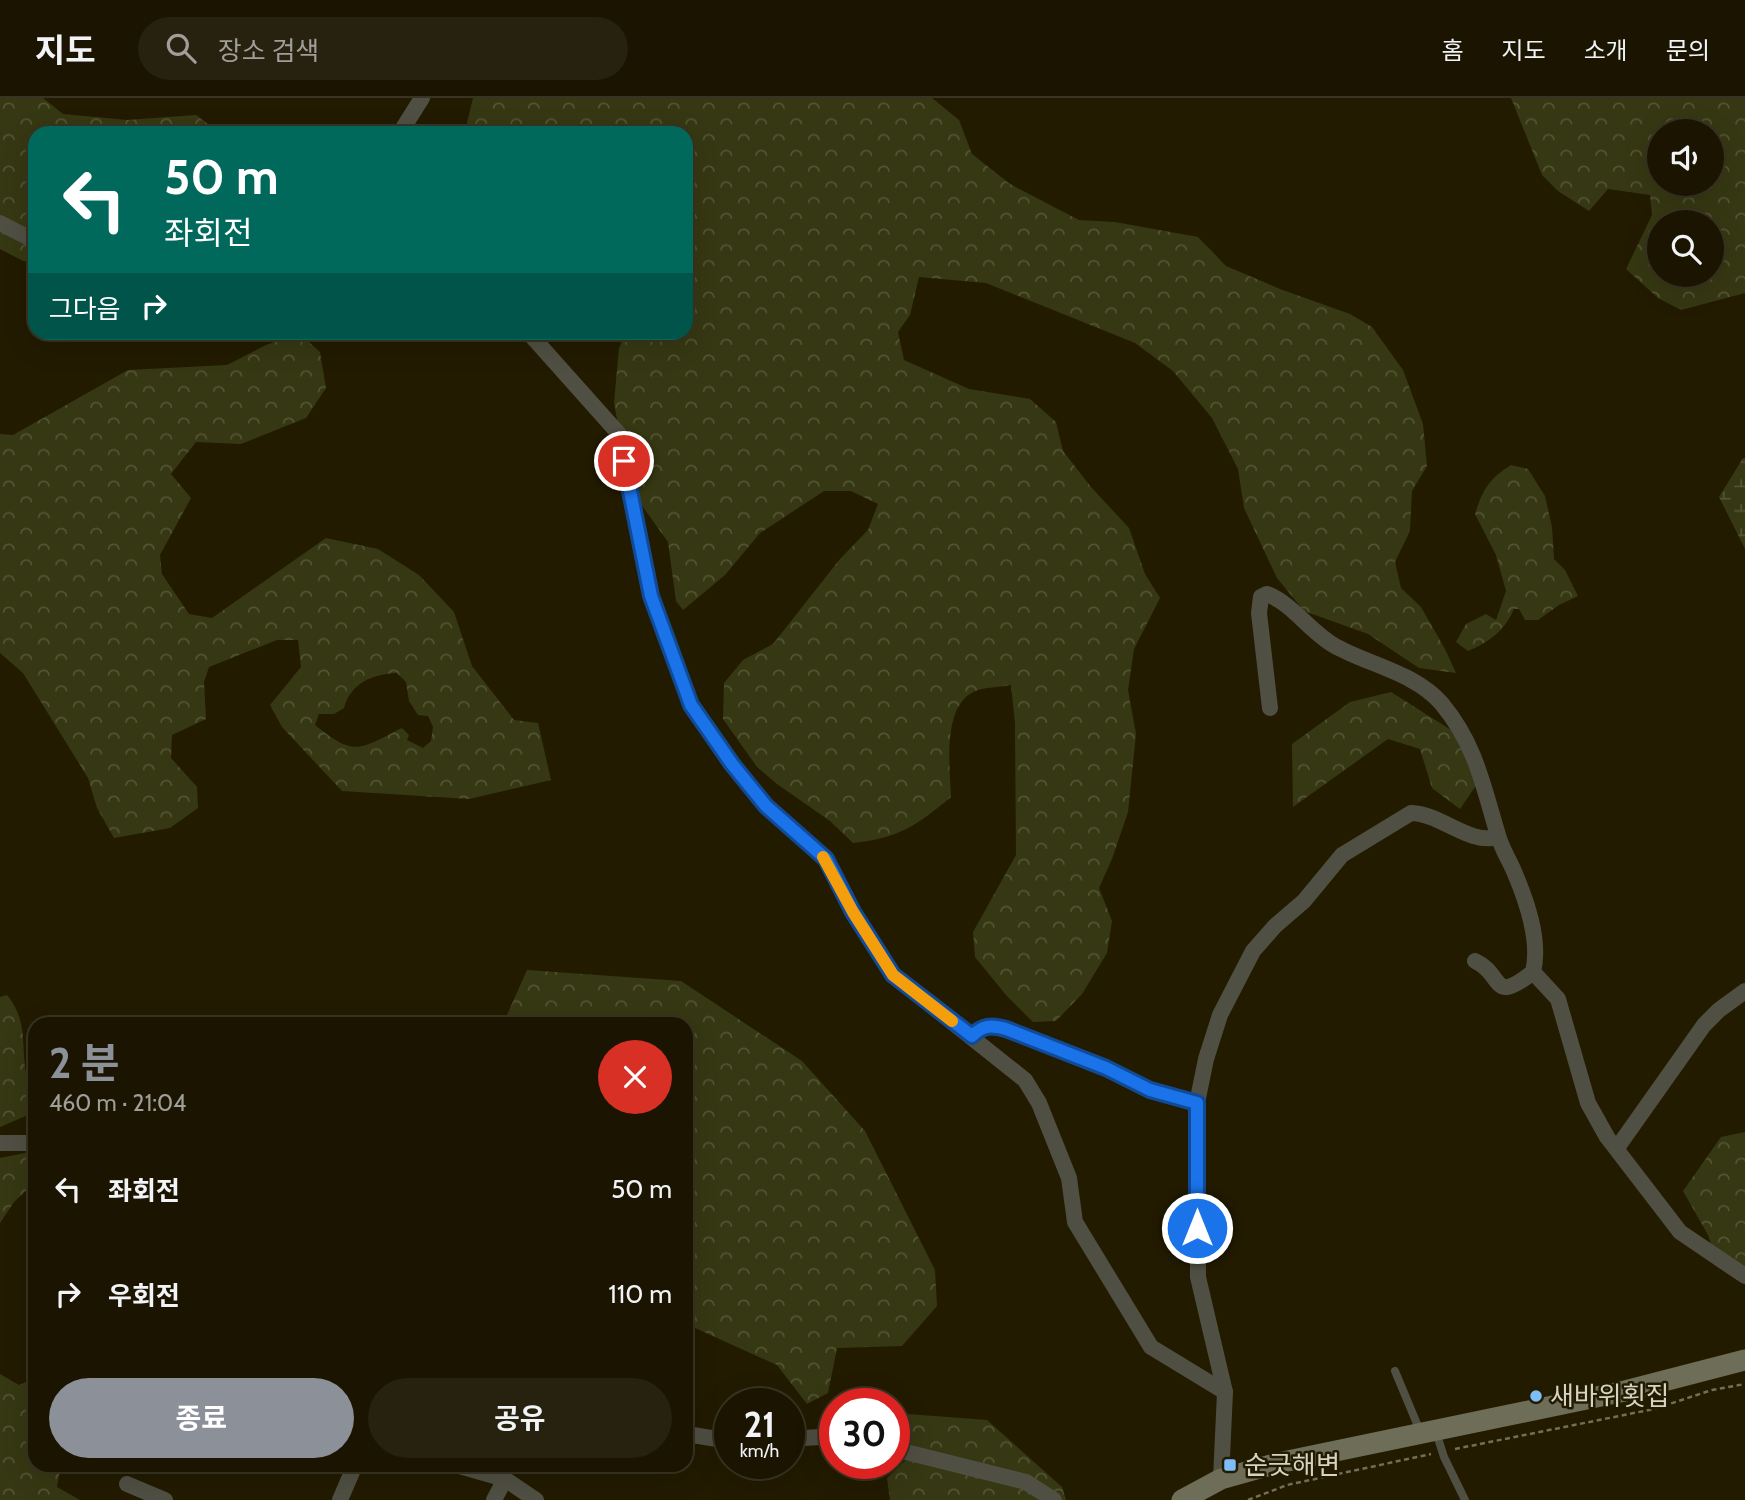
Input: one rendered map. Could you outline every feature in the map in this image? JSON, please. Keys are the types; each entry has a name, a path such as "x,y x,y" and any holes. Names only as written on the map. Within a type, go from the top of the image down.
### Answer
{"street":[{"path":"404,126 422,98"},
{"path":"0,223 28,237"},
{"path":"535,340 619,434 651,596 691,705 732,764 766,806 826,859 853,912 893,975 1025,1080 1039,1103 1069,1178 1075,1222 1151,1347 1225,1392"},
{"path":"1270,708 1259,613 1261,597 1267,594 1276,598 1334,646 1393,671 1430,692 1441,704 1468,741 1475,757 1498,838 1523,893 1531,923 1536,960 1533,972 1510,988 1496,984 1484,965 1475,961"},
{"path":"1221,1479 1225,1392 1198,1276 1197,1103 1206,1059 1220,1016 1253,951 1275,926 1304,901 1342,855 1401,817 1411,813 1432,817 1488,840 1498,838"},
{"path":"1533,972 1558,999 1588,1103 1597,1121 1680,1232 1745,1276"},
{"path":"1617,1147 1704,1025 1745,991"},
{"path":"972,1036 980,1028 992,1025 1006,1029 1106,1068 1150,1090 1197,1103"},
{"path":"0,1143 28,1143"},
{"path":"1182,1500 1221,1479 1278,1463 1432,1436 1745,1360"},
{"path":"693,1435 714,1438"},
{"path":"910,1453 1026,1482 1054,1500"},
{"path":"340,1500 352,1472"},
{"path":"480,1472 505,1479 536,1500"},
{"path":"494,1500 505,1479"},
{"path":"127,1484 165,1500"}],"lane":[{"path":"1395,1371 1443,1454 1465,1500"}],"path":[{"path":"1248,1500 1287,1485 1654,1409 1712,1390 1745,1384"}],"green space":[{"path":"0,98 43,98 63,114 127,120 196,115 211,126 28,126 28,261 0,249"},
{"path":"473,98 932,98 959,120 972,154 1010,184 1079,220 1115,222 1198,237 1226,266 1350,314 1372,327 1403,370 1423,424 1427,466 1412,491 1410,531 1395,562 1401,588 1421,607 1456,673 1419,668 1368,634 1304,611 1277,578 1244,508 1238,469 1212,418 1173,371 1135,343 986,283 919,277 910,315 898,332 904,360 969,389 1030,399 1056,422 1063,451 1091,487 1129,528 1145,574 1160,598 1134,649 1128,690 1136,734 1128,812 1099,888 1112,921 1107,953 1082,994 1056,1021 1033,1022 1006,995 975,957 973,932 1016,855 1015,723 1011,685 978,690 966,697 958,708 950,737 951,797 906,829 883,838 853,843 830,821 757,767 723,719 724,683 743,660 773,644 840,559 868,530 878,504 851,491 824,491 760,533 725,575 683,610 676,601 668,542 630,489 614,403 619,348 623,340 693,340 693,126 468,126"},
{"path":"1511,98 1745,98 1745,293 1681,310 1658,298 1626,269 1647,225 1647,287 1724,287 1724,210 1652,210 1650,196 1724,196 1724,119 1647,119 1647,195 1608,189 1589,211 1558,191 1542,175"},
{"path":"280,340 307,340 320,352 326,388 306,418 241,444 196,442 171,474 191,498 160,555 162,574 189,614 212,618 326,538 378,549 419,575 454,612 472,666 514,720 538,723 551,780 469,799 342,791 282,727 270,705 301,667 298,640 277,640 209,667 204,682 206,719 172,735 171,758 197,787 198,808 170,828 114,838 97,808 88,778 23,673 0,653 0,434 13,435 128,370 227,365","holes":["397,673 406,682 409,701 418,715 428,716 433,727 431,741 423,748 407,740 409,735 402,728 357,747 339,742 315,725 319,714 334,714 344,708 357,686 379,675"]},
{"path":"1745,458 1745,549 1719,497"},
{"path":"1511,465 1528,469 1545,496 1552,527 1554,559 1565,570 1578,596 1538,620 1525,620 1519,609 1514,609 1496,634 1468,651 1456,642 1466,624 1486,614 1496,620 1506,591 1496,555 1475,514 1488,485"},
{"path":"1391,692 1470,742 1479,781 1460,809 1432,788 1420,749 1388,739 1293,807 1292,744 1350,702"},
{"path":"527,970 681,981 802,1061 865,1131 935,1270 937,1306 902,1346 837,1348 829,1388 819,1388 819,1398 807,1404 805,1388 795,1388 777,1365 693,1328 693,1017 506,1017"},
{"path":"7,995 21,1023 28,1082 28,1115 0,1127 0,997"},
{"path":"1745,1132 1745,1279 1718,1265 1708,1235 1683,1191 1721,1137"},
{"path":"28,1152 28,1189 14,1202 0,1223 0,1158"},
{"path":"0,1374 19,1385 28,1381 28,1472 60,1472 57,1487 80,1500 0,1500"},
{"path":"910,1414 987,1420 1062,1487 1066,1500 890,1500 887,1479 910,1479"}],"slow traffic":[{"path":"823,857 853,912 893,975 952,1021"}],"place":[{"name":"새바위횟집","path":"1536,1396"},
{"name":"순긋해변","path":"1230,1465"}],"route":[{"path":"624,461 651,596 691,705 732,764 766,806 826,859 853,912 893,975 972,1036 980,1028 992,1025 1006,1029 1106,1068 1150,1090 1197,1103 1197,1228"}]}
